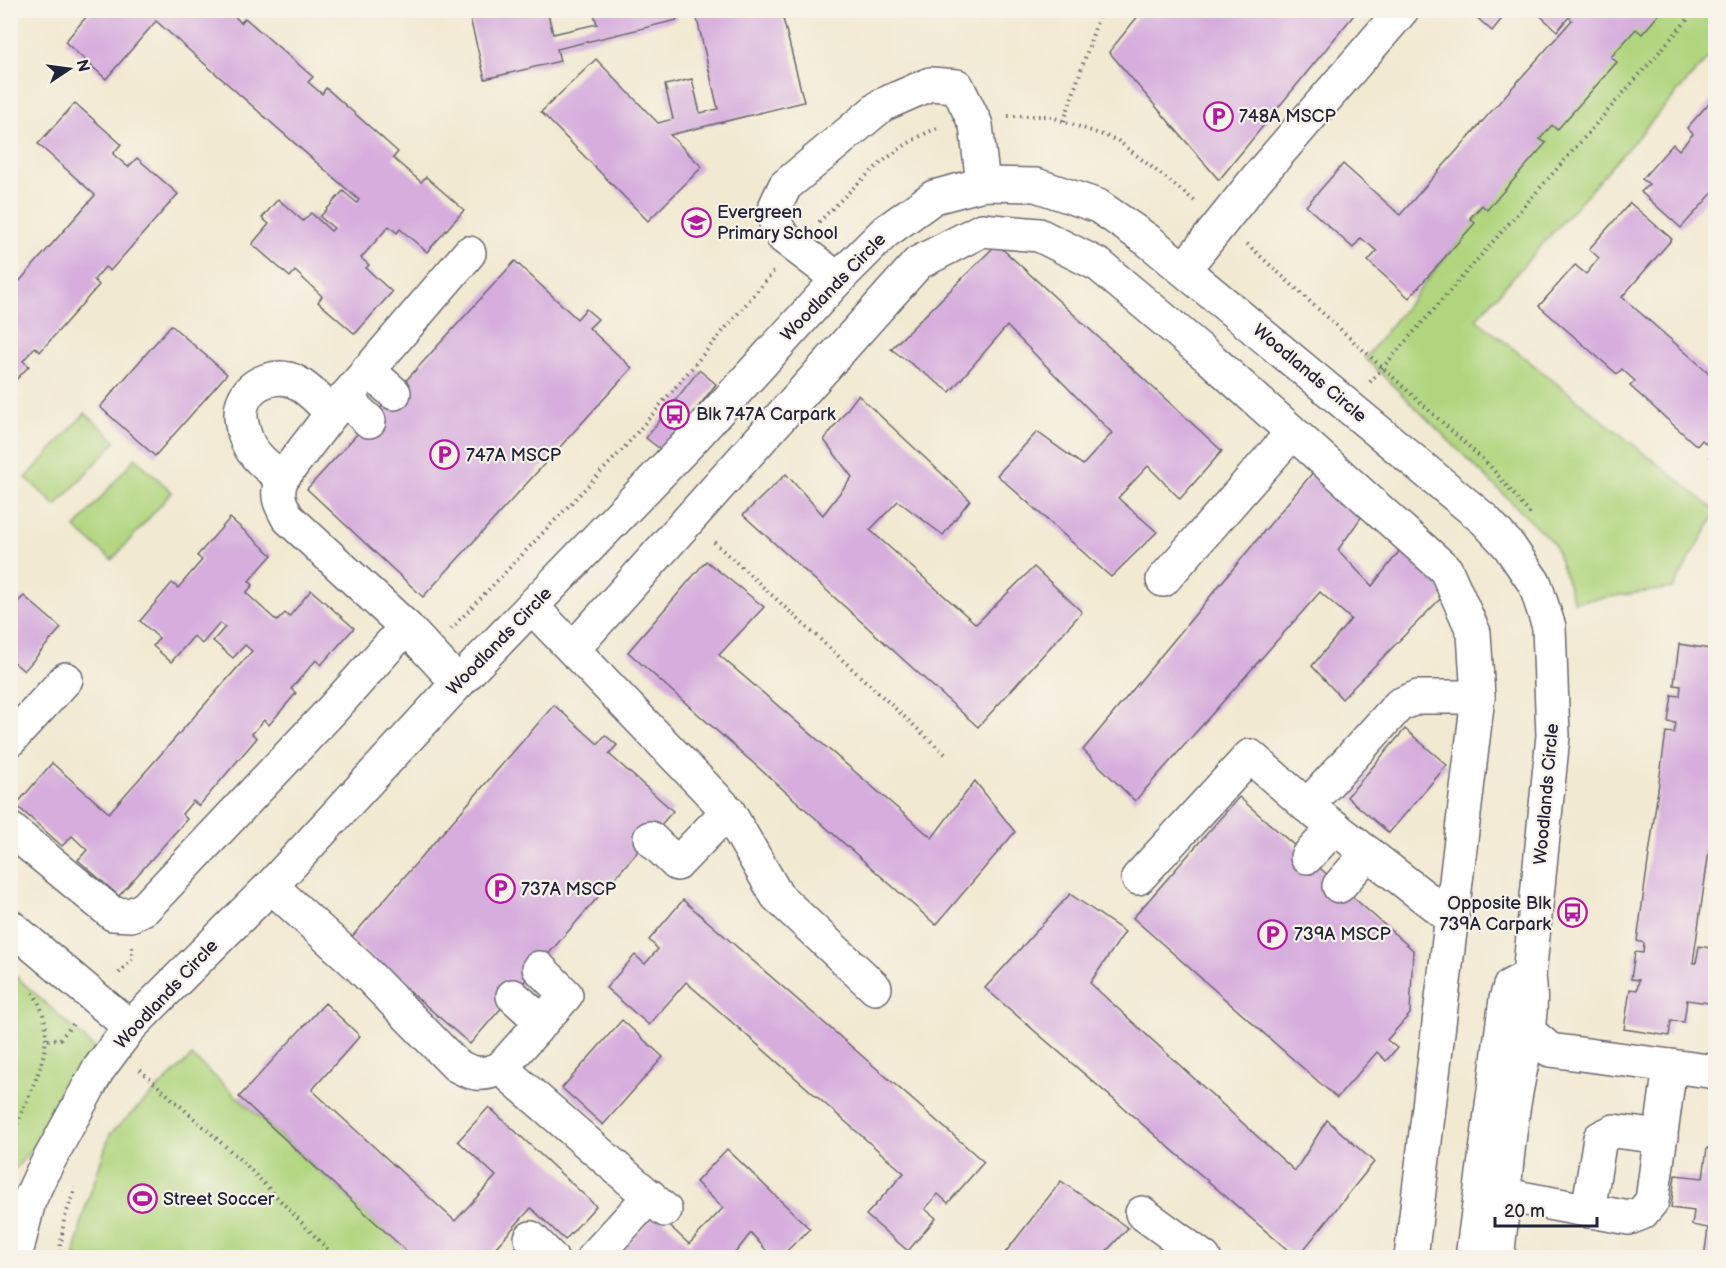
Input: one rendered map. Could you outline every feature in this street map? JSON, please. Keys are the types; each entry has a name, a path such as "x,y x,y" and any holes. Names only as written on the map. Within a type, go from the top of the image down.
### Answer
{"street":[{"path":"1185,268 1257,178 1402,10"},
{"path":"838,279 783,237 776,225 776,205 785,186 882,105 930,84 957,86 976,125 983,184"},
{"name":"Woodlands Circle","path":"15,1257 29,1201 42,1173 98,1070 130,1027 271,886 458,683 690,442 838,279 885,232 934,197 983,184 1036,185 1098,206 1185,268 1485,520 1509,546 1535,584 1549,627 1553,736 1530,976 1532,995 1516,1028 1472,1257"},
{"path":"574,648 918,263 982,230 1039,235 1099,265 1212,360 1446,570 1474,633 1478,696 1411,1257"},
{"path":"458,683 406,627 288,518 279,502 277,489 282,478 338,406 469,253"},
{"path":"369,370 394,393"},
{"path":"282,478 247,443 241,417 243,400 249,392 266,380 283,379 295,382 312,393 369,421"},
{"path":"1163,580 1292,433"},
{"path":"532,607 574,648 728,811 777,897 875,988"},
{"path":"10,829 113,914 131,915 138,912 145,908 330,712 406,627"},
{"path":"10,740 66,679"},
{"path":"1307,806 1399,705 1418,697 1478,696"},
{"path":"1138,878 1250,756 1307,806 1450,917"},
{"path":"650,838 678,864 728,811"},
{"path":"1307,857 1335,827"},
{"path":"1339,886 1368,854"},
{"path":"271,886 359,966 456,1065 471,1074 487,1074 501,1068 566,995 539,968"},
{"path":"10,926 130,1027"},
{"path":"513,996 542,1022"},
{"path":"1516,1028 1550,1050 1716,1072"},
{"name":"Woodlands Circle","path":"1497,1257 1515,1099 1516,1028"},
{"path":"1505,1195 1629,1218 1642,1213 1652,1201 1670,1066"},
{"path":"501,1068 657,1203 593,1257"},
{"path":"1588,1211 1599,1138 1614,1131 1661,1137"},
{"path":"1142,1213 1204,1257"}],"path":[{"path":"10,21 19,10"},
{"path":"1064,121 1101,10"},
{"path":"1349,406 1696,10"},
{"path":"429,651 623,449 795,246 872,170 925,133 971,115 1049,117 1117,140 1222,222 1383,368 1490,466 1537,523"},
{"path":"689,520 946,755"},
{"path":"133,958 132,943 138,941"},
{"path":"10,1147 15,1127 36,1079 48,1040 44,1008 28,985"},
{"path":"48,1040 60,1039"},
{"path":"135,1076 147,1060"},
{"path":"140,1069 245,1164 336,1257"},
{"path":"59,1257 64,1220 79,1179"}],"green space":[{"path":"1642,11 1715,11 1715,50 1476,319 1715,510 1715,515 1673,588 1574,602 1554,544 1365,358"},
{"path":"85,413 116,441 56,506 26,478"},
{"path":"135,458 172,492 112,560 75,528"},
{"path":"10,971 110,1062 13,1171 10,1168"},
{"path":"192,1056 414,1257 74,1258 83,1215 110,1134"}],"building":[{"path":"92,10 229,10 241,23 245,18 313,77 308,82 322,94 326,88 398,152 393,158 421,182 426,177 464,210 427,252 400,229 397,233 389,226 361,258 369,265 366,268 392,292 355,334 318,302 322,296 295,271 290,277 252,244 269,224 262,218 278,199 303,221 311,213 331,231 334,228 320,217 343,191 357,203 359,200 156,21 106,79 65,42"},
{"path":"468,10 547,10 553,34 597,24 593,10 674,10 677,20 557,49 560,61 485,79"},
{"path":"695,10 781,10 804,102 670,135 702,167 648,221 541,112 596,59 658,123 673,119 665,85 692,79 700,113 718,109"},
{"name":"748A MSCP","path":"1143,10 1358,10 1219,180 1109,52"},
{"path":"1476,10 1509,10 1492,31 1473,14"},
{"path":"1534,10 1663,10 1642,34 1636,29 1611,57 1617,62 1557,130 1552,125 1540,139 1546,143 1487,210 1482,205 1470,218 1475,223 1409,298 1368,261 1377,251 1361,238 1353,248 1306,206 1343,164 1400,215 1572,20 1569,17 1557,31"},
{"path":"1716,95 1716,189 1681,228 1641,192 1649,184 1642,179 1673,144 1679,150 1693,134 1687,128"},
{"path":"75,103 121,144 113,154 128,167 137,158 178,194 110,271 105,267 94,280 99,285 40,352 35,347 23,361 29,366 10,386 10,292 95,195 38,144"},
{"path":"1630,203 1672,239 1622,297 1716,379 1716,462 1710,457 1715,452 1702,440 1697,446 1630,386 1635,381 1622,369 1617,374 1539,306 1575,265 1586,274 1599,258 1589,249"},
{"path":"997,244 1222,451 1180,499 1148,466 1118,498 1157,532 1111,577 997,475 1037,432 1083,465 1112,433 1007,326 950,392 891,349"},
{"name":"747A MSCP","path":"515,261 577,319 586,309 598,319 589,328 632,368 423,597 307,489"},
{"path":"171,325 227,374 155,456 100,407"},
{"path":"699,370 716,384 664,452 646,438"},
{"path":"858,395 970,500 943,535 898,501 870,530 976,624 1034,567 1082,612 978,727 743,515 786,474 823,515 852,477 824,440"},
{"path":"1314,471 1367,509 1338,550 1372,586 1405,544 1445,594 1342,699 1312,666 1351,619 1320,592 1135,801 1083,750"},
{"path":"230,518 272,555 249,581 253,585 246,593 277,621 285,613 289,617 311,590 354,628 321,665 316,660 291,689 296,693 269,725 264,720 252,734 257,738 199,806 193,801 182,814 187,819 119,896 78,860 87,850 72,836 62,846 16,805 52,763 109,813 252,651 245,645 233,658 213,641 225,627 220,623 202,644 194,636 171,662 153,646 159,638 140,621 172,583 178,588 202,560 197,556"},
{"path":"706,561 764,607 719,655 932,838 975,781 1015,832 936,925 628,652"},
{"path":"10,594 19,601 24,596 61,628 24,671 10,659"},
{"path":"1679,644 1716,650 1716,802 1693,963 1696,963 1699,946 1716,949 1716,1004 1687,1000 1684,1022 1671,1021 1669,1036 1624,1029 1630,989 1637,990 1639,980 1631,979 1635,952 1643,953 1644,943 1637,941 1666,732 1674,733 1676,723 1668,722 1672,695 1680,696 1681,686 1674,685"},
{"name":"737A MSCP","path":"554,705 598,744 605,735 617,745 609,754 673,811 470,1044 350,939"},
{"path":"1405,729 1447,765 1389,833 1347,797"},
{"name":"739A MSCP","path":"1239,797 1413,950 1410,1014 1387,1040 1397,1048 1386,1061 1377,1052 1337,1098 1133,918"},
{"path":"1070,894 1125,932 1090,983 1295,1171 1327,1120 1374,1162 1297,1258 985,988"},
{"path":"683,900 984,1162 948,1203 938,1194 925,1209 936,1218 908,1251 866,1215 904,1173 686,982 649,1025 606,988 635,955 645,964 658,949 649,940"},
{"path":"325,1003 360,1036 312,1090 455,1221 496,1176 458,1141 489,1107 596,1206 565,1240 531,1208 486,1258 414,1258 239,1097"},
{"path":"622,1020 663,1057 603,1125 562,1088"},
{"path":"1707,1148 1716,1149 1716,1258 1704,1258 1708,1228 1692,1225 1694,1211 1671,1208 1675,1175 1703,1178"},
{"path":"727,1149 810,1229 779,1258 773,1258 751,1233 731,1258 617,1256 657,1214 689,1244 723,1208 696,1182"},
{"path":"1061,1181 1128,1228 1100,1258 1001,1258"}],"place":[{"name":"748A MSCP","path":"1218,116"},
{"name":"Evergreen Primary School","path":"696,222"},
{"name":"Blk 747A Carpark","path":"675,414"},
{"name":"747A MSCP","path":"445,455"},
{"name":"737A MSCP","path":"500,889"},
{"name":"Opposite Blk 739A Carpark","path":"1572,913"},
{"name":"739A MSCP","path":"1273,934"},
{"name":"Street Soccer","path":"142,1199"}]}
